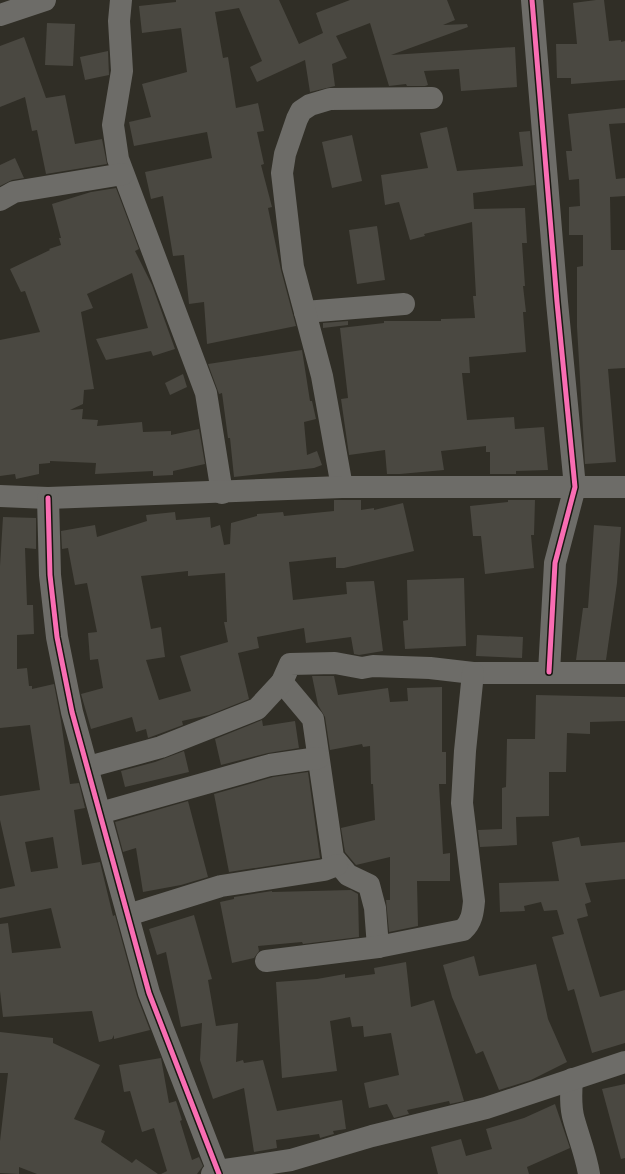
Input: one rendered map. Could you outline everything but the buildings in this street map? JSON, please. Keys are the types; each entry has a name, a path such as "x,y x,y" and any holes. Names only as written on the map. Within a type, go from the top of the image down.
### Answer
{"street":[{"path":"0,15 45,0"},
{"path":"121,0 119,21 122,71 112,125 118,159 206,393 222,493"},
{"path":"532,0 557,302 575,488 555,563 549,672"},
{"path":"342,487 322,376 293,267 282,173 284,154 297,119 302,111 310,105 330,99 432,98"},
{"path":"0,200 14,192 123,174"},
{"path":"305,312 404,304"},
{"path":"0,496 48,498 222,493 342,487 625,487"},
{"path":"48,498 50,575 57,637 72,712 149,993 216,1173 291,1160 372,1136 486,1108 625,1062"},
{"path":"88,767 161,747 257,709 282,682 290,664 335,663 362,668 373,666 430,668 473,673 549,672 625,674"},
{"path":"266,961 378,947 463,930 468,926 472,915 474,901 462,803 465,751 473,673"},
{"path":"282,682 313,719 330,846 333,857 348,875 369,885 375,908 378,947"},
{"path":"100,813 270,766 318,758"},
{"path":"128,914 221,886 324,870 338,864"},
{"path":"572,1079 570,1094 573,1118 587,1162 589,1174"}],"cycle path":[{"path":"532,0 557,302 575,487 555,563 549,672"},
{"path":"48,498 50,575 57,637 72,712 149,993 219,1174"}]}
